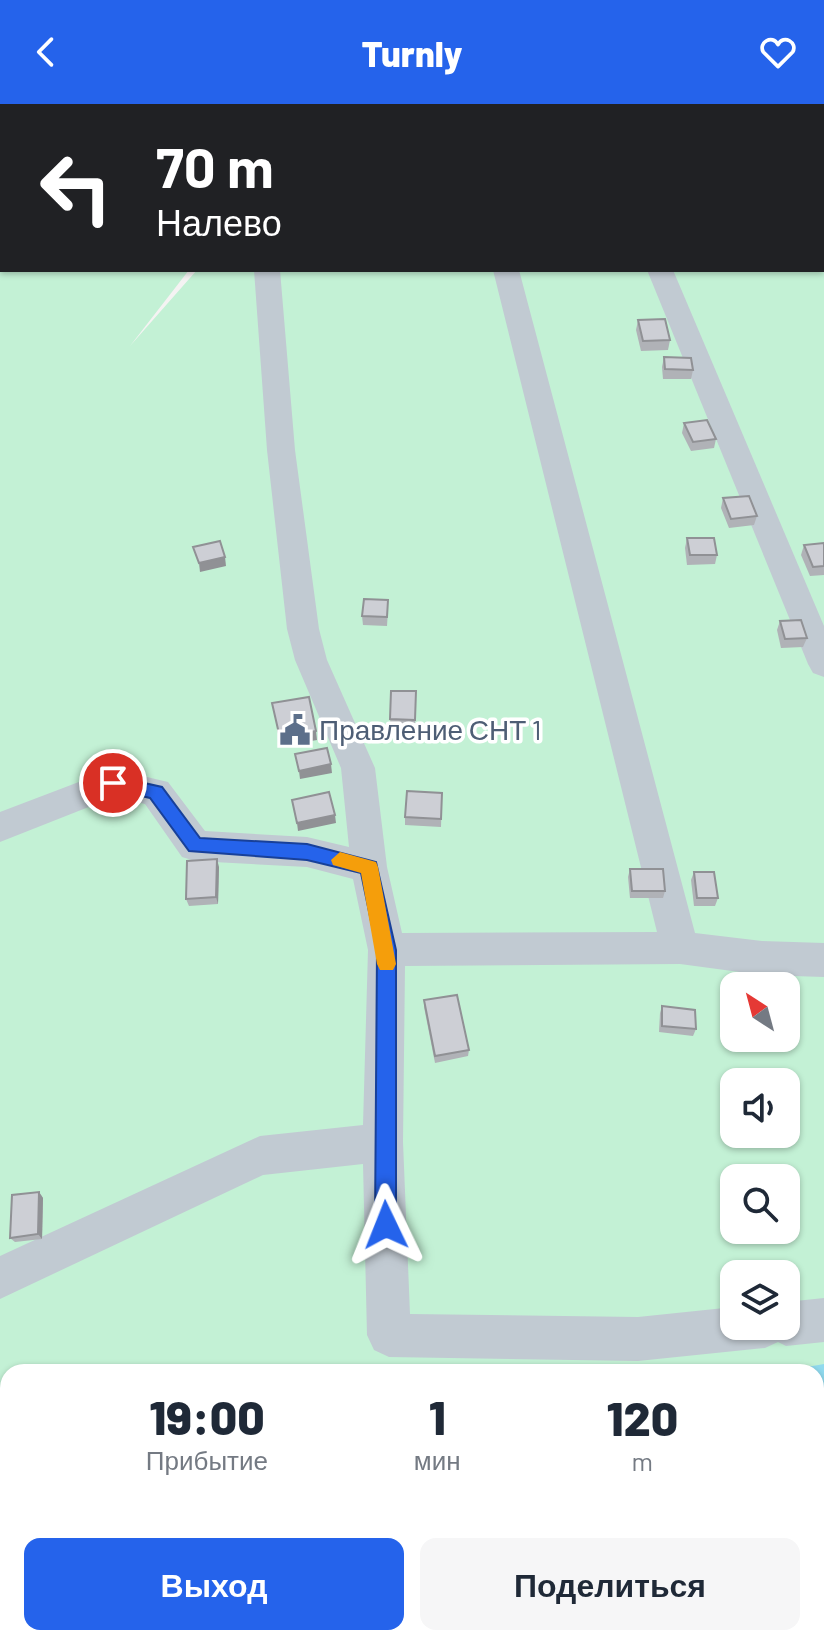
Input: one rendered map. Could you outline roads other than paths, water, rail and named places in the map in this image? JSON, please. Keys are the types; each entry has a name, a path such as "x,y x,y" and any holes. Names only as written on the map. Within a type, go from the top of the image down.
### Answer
{"street":[{"path":"267,272 281,450 303,629 311,660 358,768 369,867 387,950 383,1142 389,1335 638,1339 720,1331"},
{"path":"507,272 680,948"},
{"path":"661,272 824,664"},
{"path":"0,827 113,783 156,792 195,846 307,852 369,867"},
{"path":"387,950 680,948 762,958 824,960"},
{"path":"0,1278 260,1156 383,1142"},
{"path":"800,1323 824,1320"}],"place":[{"name":"Правление СНТ 1","path":"295,730"}]}
